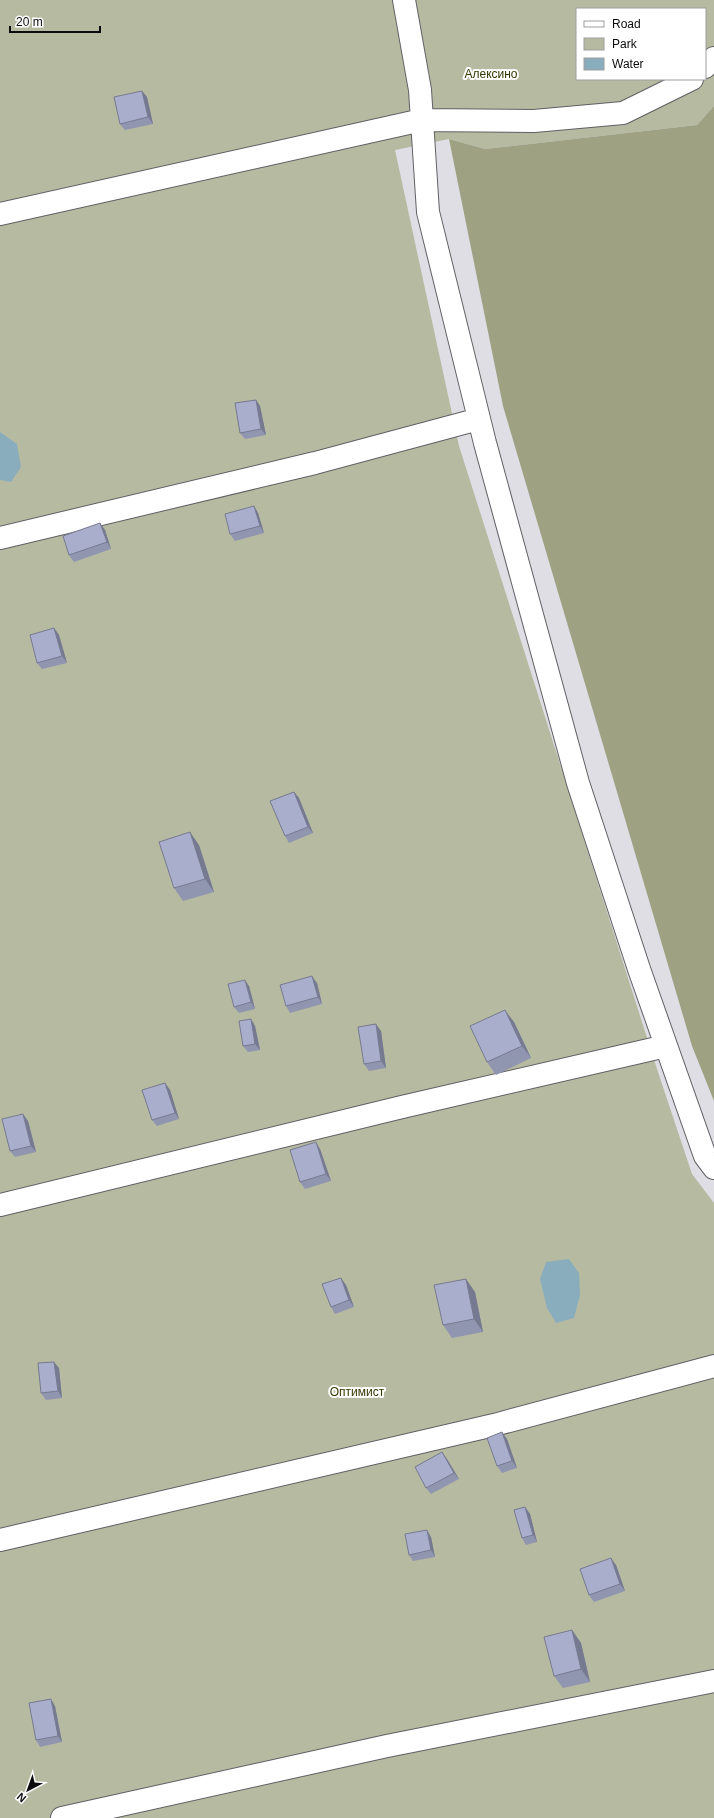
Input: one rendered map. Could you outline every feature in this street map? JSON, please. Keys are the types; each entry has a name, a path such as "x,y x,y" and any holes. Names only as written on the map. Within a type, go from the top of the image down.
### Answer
{"lane":[{"path":"404,0 420,90 428,212 479,419 578,783 666,1046 705,1156 714,1168"},
{"path":"706,66 714,58"},
{"path":"0,214 422,120 534,121 623,113 690,80"},
{"path":"0,538 315,463 479,419"},
{"path":"0,1204 402,1107 666,1046"},
{"path":"0,1540 494,1425 714,1366"},
{"path":"62,1818 387,1746 714,1681"}],"green space":[{"name":"Оптимист","path":"0,0 714,0 714,106 697,125 485,149 449,139 395,150 459,446 656,1066 692,1174 714,1203 714,1818 0,1818"},
{"path":"714,106 714,1101 692,1046 503,406 449,139 485,149 697,125"}],"water":[{"path":"0,432 17,444 21,467 11,482 0,480"},
{"path":"569,1259 579,1273 580,1295 574,1318 556,1323 547,1308 540,1279 546,1262"}],"building":[{"path":"142,91 148,117 120,124 114,97"},
{"path":"256,400 261,429 240,433 235,403"},
{"path":"254,506 260,526 230,534 225,514"},
{"path":"100,523 107,542 69,555 63,536"},
{"path":"54,628 62,656 37,663 30,635"},
{"path":"294,792 308,827 285,836 270,801"},
{"path":"190,832 205,879 174,888 159,842"},
{"path":"312,976 318,997 286,1006 280,985"},
{"path":"245,980 251,1002 234,1007 228,984"},
{"path":"505,1010 522,1046 487,1062 470,1026"},
{"path":"251,1019 255,1044 243,1046 239,1021"},
{"path":"376,1024 381,1061 364,1064 358,1027"},
{"path":"165,1083 175,1113 152,1120 142,1090"},
{"path":"23,1114 31,1146 10,1151 2,1119"},
{"path":"316,1142 326,1174 300,1182 290,1150"},
{"path":"341,1278 349,1300 331,1307 322,1284"},
{"path":"466,1279 474,1319 443,1325 434,1285"},
{"path":"54,1362 58,1391 41,1393 38,1363"},
{"path":"502,1432 512,1461 497,1466 487,1438"},
{"path":"442,1452 454,1473 426,1488 415,1467"},
{"path":"525,1507 533,1535 522,1538 514,1510"},
{"path":"427,1530 431,1550 409,1555 405,1534"},
{"path":"611,1558 620,1584 589,1595 580,1569"},
{"path":"572,1630 581,1669 554,1676 544,1637"},
{"path":"51,1699 58,1736 36,1740 29,1703"}],"park label":[{"name":"Алексино","path":"491,74"}]}
